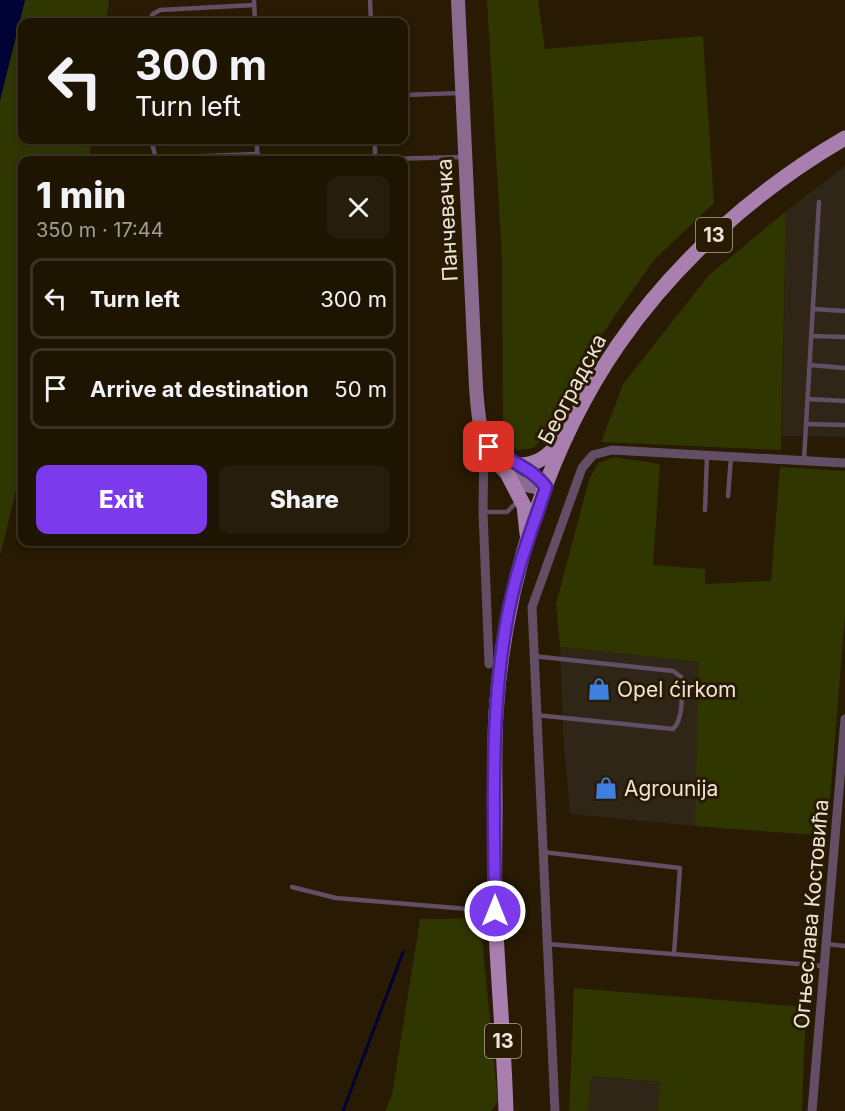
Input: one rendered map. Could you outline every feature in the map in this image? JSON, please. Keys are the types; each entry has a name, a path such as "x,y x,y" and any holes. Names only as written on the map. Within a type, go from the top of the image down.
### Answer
{"main road":[{"name":"Београдска","path":"505,1110 495,911 497,696 512,598 527,542 546,487 568,433 587,396 619,344 643,312 708,241 769,189 806,162 845,138"},
{"path":"521,465 542,460 568,433"},
{"path":"508,475 519,496 526,521 527,542"}],"street":[{"name":"Панчевачка","path":"458,0 476,387 479,419 486,442 483,512 489,664"},
{"path":"486,442 506,459 532,472 546,487"},
{"path":"486,442 496,462 508,475 524,485 535,488 546,487"},
{"path":"555,1111 532,607 578,479 587,461 593,455 612,450 845,463"},
{"name":"Огњеслава Костовића","path":"812,1111 842,786 845,719"}],"lane":[{"path":"370,0 371,18"},
{"path":"150,18 160,10 254,2 255,18"},
{"path":"408,95 462,93"},
{"path":"257,144 257,154"},
{"path":"206,156 257,154 260,156"},
{"path":"408,159 465,157"},
{"path":"804,460 819,202"},
{"path":"813,309 845,311"},
{"path":"811,336 845,337"},
{"path":"810,366 845,368"},
{"path":"808,399 845,401"},
{"path":"806,424 845,425"},
{"path":"705,510 707,455"},
{"path":"728,496 731,457"},
{"path":"483,512 507,512 517,504 519,496"},
{"path":"533,656 673,671 681,677 682,685 679,721 672,729 536,715"},
{"path":"543,852 680,868 674,954"},
{"path":"292,887 336,898 495,911"},
{"path":"547,944 824,966"},
{"path":"826,944 845,946"}],"shaded area":[{"path":"0,0 25,0 20,18 18,18 18,28 0,100"},
{"path":"845,166 845,437 782,436 786,211"},
{"path":"560,647 698,662 695,826 570,814 563,734"},
{"path":"591,1076 660,1082 658,1111 588,1111"}],"green space":[{"path":"25,0 109,0 107,18 20,18"},
{"path":"487,0 538,0 545,49 703,36 714,203 653,261 594,346 580,378 551,427 534,448 517,450 503,438 502,258"},
{"path":"18,28 18,144 91,144 89,156 18,156 18,482 0,556 0,100"},
{"path":"786,211 781,450 601,442 623,384 709,275"},
{"path":"614,457 660,464 653,565 705,569 705,584 771,581 780,467 845,471 845,615 827,836 695,826 698,662 560,647 556,603 589,480 598,463"},
{"path":"480,918 498,1102 491,1111 385,1111 392,1095 420,919"},
{"path":"574,988 806,1007 802,1111 658,1111 660,1082 591,1076 588,1111 569,1111"}],"waterway":[{"path":"343,1111 403,952"}],"place":[{"name":"Opel ćirkom","path":"599,689"},
{"name":"Agrounija","path":"606,788"}],"route":[{"path":"489,447 506,459 528,468 546,487 515,579 497,696 495,911"}]}
